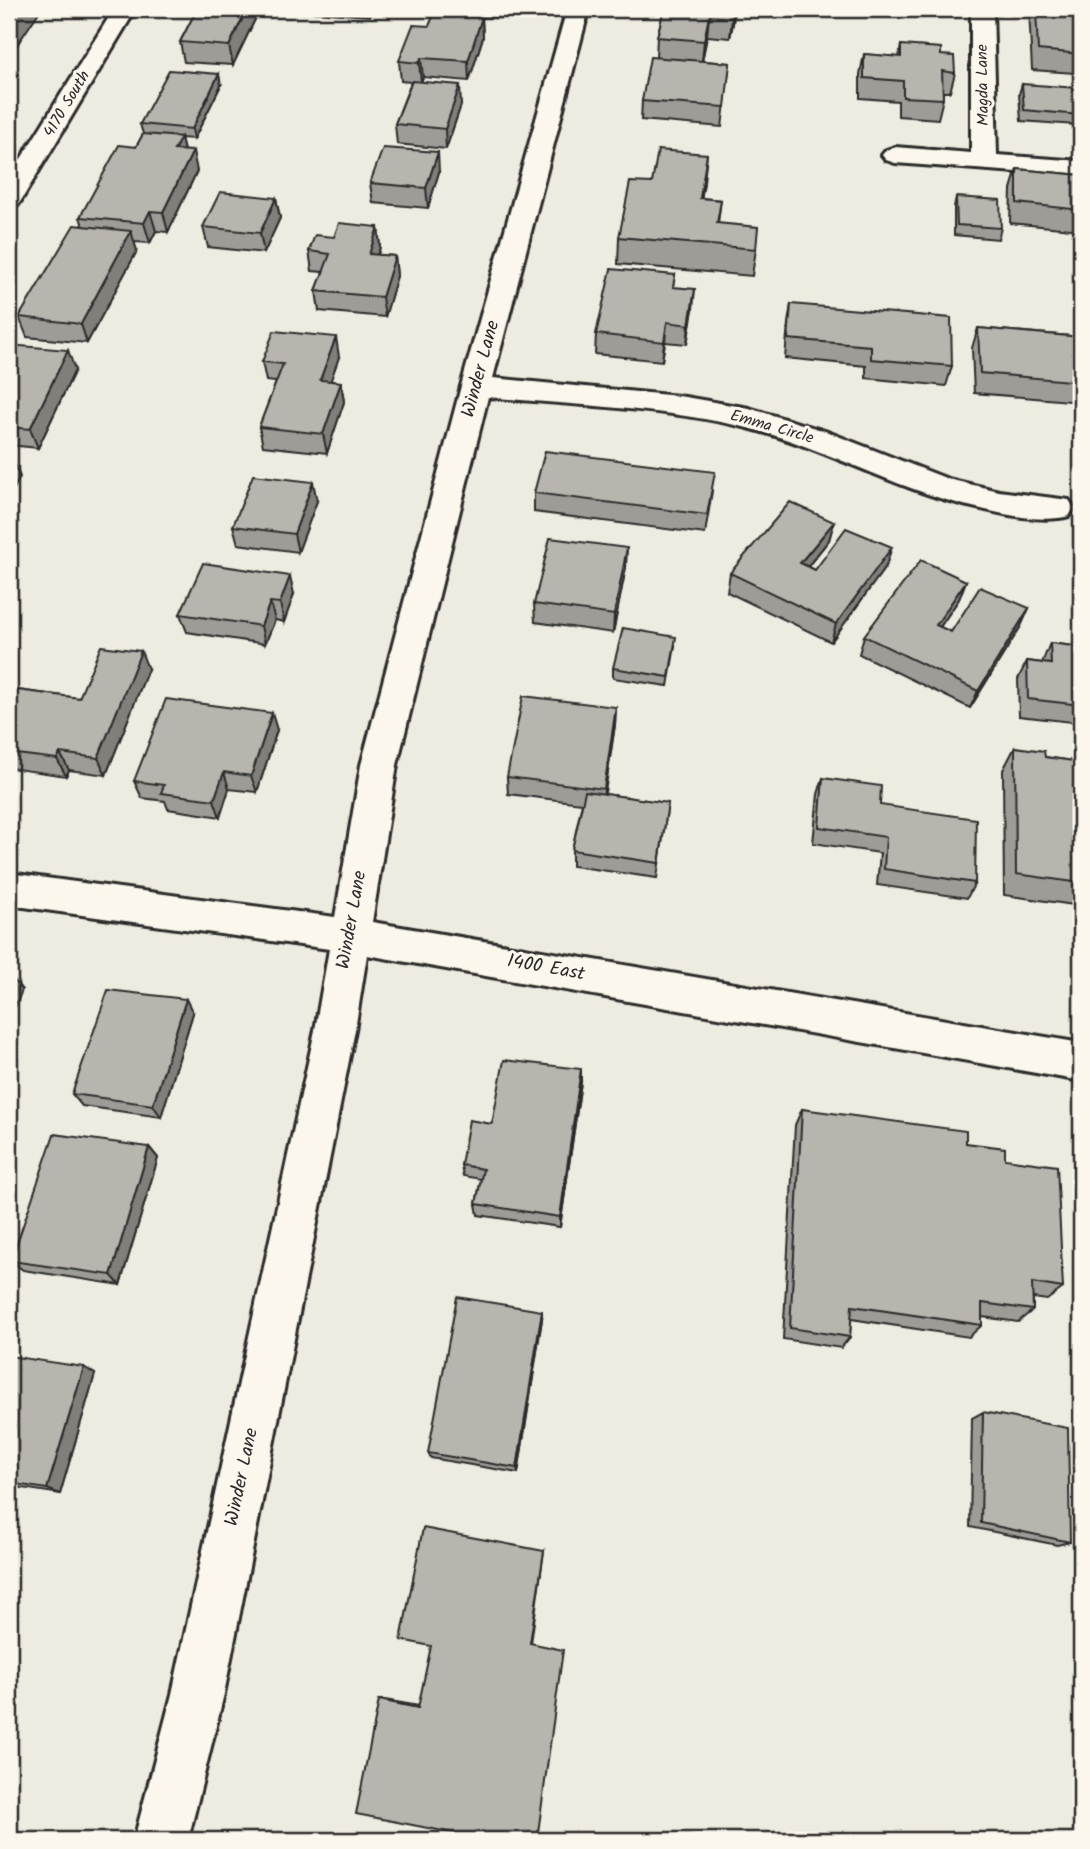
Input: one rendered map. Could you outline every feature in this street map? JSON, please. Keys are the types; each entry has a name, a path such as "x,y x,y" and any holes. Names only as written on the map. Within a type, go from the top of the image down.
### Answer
{"street":[{"name":"4170 South","path":"9,199 125,9"},
{"name":"Winder Lane","path":"161,1840 198,1694 335,1030 379,765 476,386 578,9"},
{"name":"Magda Lane","path":"982,9 984,161"},
{"path":"895,155 1081,169"},
{"name":"Emma Circle","path":"476,386 680,406 749,418 814,438 941,488 999,502 1058,508"},
{"name":"1400 East","path":"9,889 349,935 1081,1062"}],"building":[{"path":"9,9 22,9 9,28"},
{"path":"197,9 247,9 229,46 180,42"},
{"path":"664,9 734,9 732,18 709,16 704,41 657,37"},
{"path":"1036,9 1081,9 1081,54 1038,50"},
{"path":"434,14 482,17 468,61 421,58 419,63 399,61 413,25 429,26"},
{"path":"901,45 941,48 941,55 954,56 955,73 942,71 943,99 903,97 903,81 864,78 864,54 901,57"},
{"path":"650,57 730,63 725,107 642,101"},
{"path":"169,70 219,74 192,129 140,124"},
{"path":"412,81 460,85 445,129 395,124"},
{"path":"1022,84 1078,88 1080,115 1024,110"},
{"path":"143,134 181,137 174,150 193,151 163,212 150,211 144,223 80,217 119,145 136,147"},
{"path":"383,148 438,152 426,188 370,183"},
{"path":"658,150 707,154 700,198 721,200 717,223 758,227 756,249 619,237 630,182 652,183"},
{"path":"1017,169 1081,175 1081,210 1017,203"},
{"path":"220,192 276,198 260,233 203,227"},
{"path":"956,197 1000,200 1001,228 957,225"},
{"path":"339,223 378,227 369,254 395,256 382,297 316,291 330,254 309,251 315,235 334,237"},
{"path":"74,225 131,231 81,324 19,317"},
{"path":"611,269 675,275 673,287 695,289 689,325 667,322 664,342 596,334"},
{"path":"791,304 951,318 952,366 871,359 871,346 788,339"},
{"path":"978,328 1081,337 1081,382 980,373"},
{"path":"274,331 336,337 320,380 341,382 323,434 259,427 283,364 262,362"},
{"path":"9,345 68,350 30,429 9,427"},
{"path":"545,451 715,472 707,515 534,493"},
{"path":"253,475 313,482 294,534 233,526"},
{"path":"790,502 834,522 800,563 815,570 846,528 892,547 836,624 730,573"},
{"path":"550,538 627,548 614,615 534,604"},
{"path":"921,560 966,581 936,625 951,632 980,587 1029,608 978,691 864,636"},
{"path":"203,563 290,576 280,603 270,602 261,626 180,614"},
{"path":"623,628 676,637 669,677 613,668"},
{"path":"1050,643 1081,647 1081,705 1028,699 1027,661 1051,664"},
{"path":"101,646 141,651 98,758 60,753 57,759 9,753 9,689 79,698"},
{"path":"523,696 616,707 604,789 507,777"},
{"path":"166,699 272,713 251,776 224,772 214,800 161,793 164,785 134,781"},
{"path":"1015,747 1044,751 1045,757 1081,762 1081,883 1016,874"},
{"path":"823,778 881,786 880,805 976,819 975,883 884,869 886,837 819,827"},
{"path":"585,791 668,803 659,863 572,850"},
{"path":"108,990 186,999 153,1105 72,1094"},
{"path":"504,1060 581,1069 560,1217 476,1204 483,1169 461,1165 469,1120 492,1124"},
{"path":"802,1109 966,1131 966,1143 1005,1148 1005,1159 1057,1166 1063,1288 1032,1283 1033,1310 982,1303 982,1325 852,1306 850,1337 790,1328"},
{"path":"54,1134 149,1147 111,1275 11,1261"},
{"path":"457,1297 542,1311 517,1468 428,1453"},
{"path":"9,1356 84,1367 47,1489 9,1483"},
{"path":"983,1412 1068,1428 1070,1542 981,1523"},
{"path":"423,1528 544,1551 530,1643 563,1650 537,1840 489,1840 356,1814 379,1700 418,1708 431,1646 401,1640"}]}
